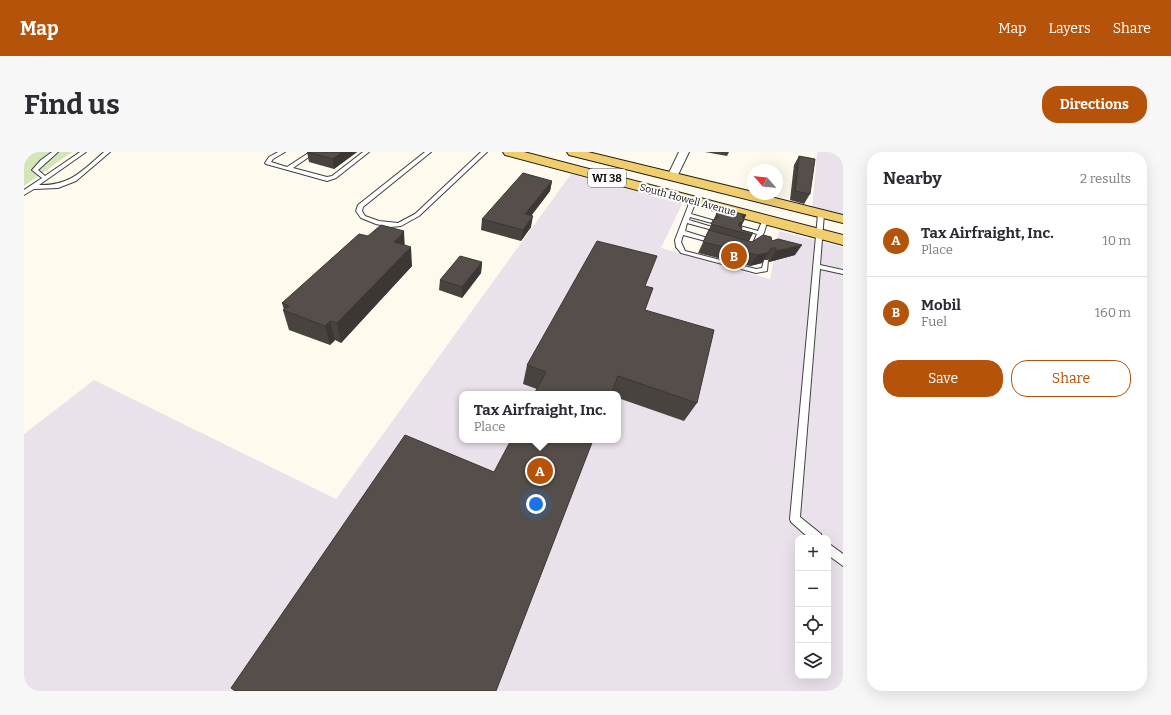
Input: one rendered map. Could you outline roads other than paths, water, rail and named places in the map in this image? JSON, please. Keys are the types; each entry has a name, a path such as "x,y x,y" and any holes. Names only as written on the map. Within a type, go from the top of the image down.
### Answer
{"main road":[{"name":"South Howell Avenue","path":"510,152 693,201 761,234 819,234 843,240"},
{"name":"South Howell Avenue","path":"573,152 843,219"}],"street":[{"path":"672,177 684,152"}],"lane":[{"path":"45,178 35,170 43,160 55,152"},
{"path":"24,193 83,152"},
{"path":"33,187 50,188 76,180 107,152"},
{"path":"282,152 271,158 268,163 328,179 366,152"},
{"path":"289,168 313,152"},
{"path":"428,152 360,206 359,211 363,217 390,225 399,225 416,215 484,152"},
{"path":"693,201 678,240 678,245 683,252 756,270 765,270 766,261"},
{"path":"814,535 795,519 821,214"},
{"path":"686,218 712,221"},
{"path":"686,218 709,228"},
{"path":"740,228 761,234"},
{"path":"681,232 724,243"},
{"path":"737,235 761,234"},
{"path":"746,249 761,234"},
{"path":"817,266 843,272"},
{"path":"831,551 843,561"}],"place":[{"name":"Mobil","path":"734,256"},
{"name":"Tax Airfraight, Inc.","path":"540,471"}]}
